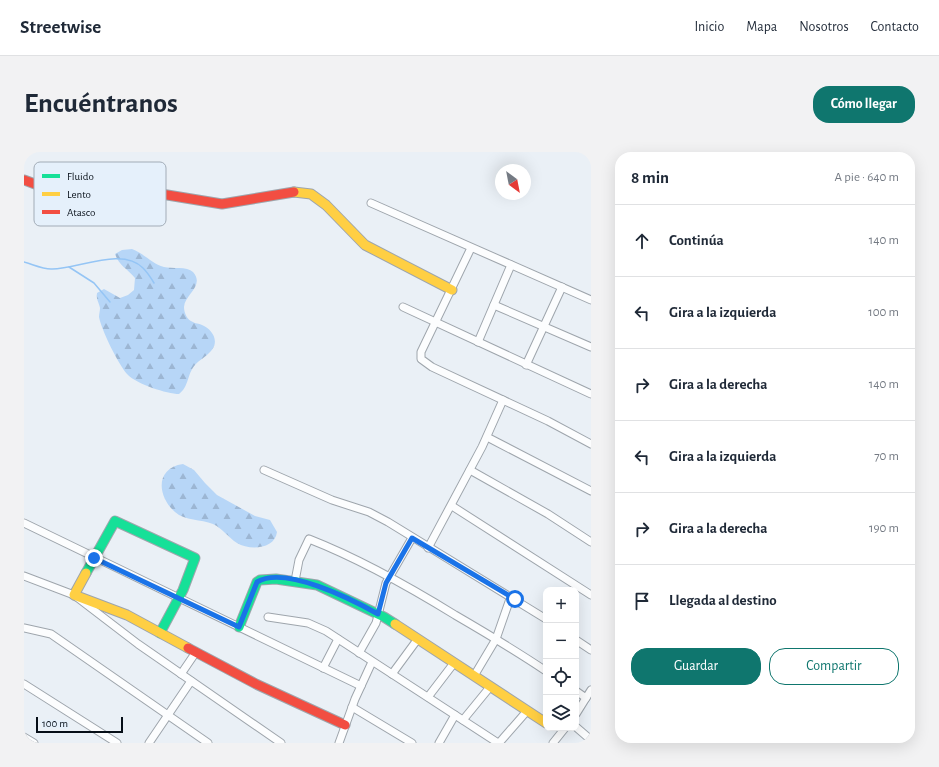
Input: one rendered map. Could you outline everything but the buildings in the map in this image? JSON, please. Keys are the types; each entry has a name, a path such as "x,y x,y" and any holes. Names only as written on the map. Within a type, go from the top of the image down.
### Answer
{"street":[{"path":"24,180 34,184"},
{"path":"166,195 222,204 297,192 310,194 326,205 374,251 452,290"},
{"path":"371,203 591,300"},
{"path":"471,248 421,352 421,359 432,367 503,400 591,444"},
{"path":"478,342 511,265"},
{"path":"526,365 562,287"},
{"path":"494,305 591,347"},
{"path":"403,307 591,394"},
{"path":"428,548 452,506 487,437 503,400"},
{"path":"487,437 591,490"},
{"path":"264,470 332,500 369,512 511,596 543,617"},
{"path":"470,470 548,514 591,542"},
{"path":"452,506 591,595"},
{"path":"74,595 113,522 116,521 195,558 179,598 160,633"},
{"path":"24,523 361,686"},
{"path":"359,653 374,628 384,591 390,576 412,538"},
{"path":"295,581 299,560 309,539 340,551 390,576 496,639 543,669"},
{"path":"24,576 121,612 256,684 345,725"},
{"path":"239,627 257,582 276,578 317,585 378,614 543,721"},
{"path":"74,595 114,627 281,743"},
{"path":"474,676 496,639 511,596"},
{"path":"268,617 308,623 338,639 499,743 527,711"},
{"path":"24,628 51,634 208,743"},
{"path":"323,668 338,639"},
{"path":"392,674 417,640"},
{"path":"579,642 591,650"},
{"path":"181,674 196,652"},
{"path":"339,743 352,707 372,662"},
{"path":"428,698 454,663"},
{"path":"149,743 191,681"},
{"path":"24,684 117,743"},
{"path":"463,720 490,687"},
{"path":"579,709 591,690"},
{"path":"579,693 586,698"},
{"path":"352,707 412,743"},
{"path":"440,743 455,715"},
{"path":"579,730 591,740"},
{"path":"553,743 562,731"},
{"path":"24,737 34,743"}],"green space":[{"path":"132,249 160,266 167,268 187,269 193,272 196,277 196,286 185,302 184,307 186,316 191,321 201,324 209,329 214,336 215,343 211,351 192,369 185,388 179,394 152,388 138,382 128,375 115,356 100,323 100,308 97,293 104,289 120,298 128,295 134,290 135,278 121,264 115,254 122,250"},
{"path":"183,464 194,470 217,495 255,516 270,520 277,532 272,542 255,548 242,546 213,524 183,517 175,512 169,506 162,491 163,477 167,471"}],"waterway":[{"path":"24,262 51,269 111,259 123,259 134,262 143,268 154,283"},
{"path":"69,267 94,283 110,302"}],"traffic: fast":[{"path":"86,573 115,521 195,558 183,590 160,633"},
{"path":"239,627 257,582 260,580 276,579 317,585 384,617 395,624"}],"traffic: slow":[{"path":"294,192 311,194 326,205 365,245 452,290"},
{"path":"86,573 74,595 127,615 188,648"},
{"path":"395,624 543,721"}],"traffic: jam":[{"path":"24,180 34,184"},
{"path":"166,195 222,204 294,192"},
{"path":"188,648 256,684 345,725"}],"route":[{"path":"94,558 239,627 257,582 260,580 276,578 317,585 378,614 386,583 412,538 515,599"}]}
